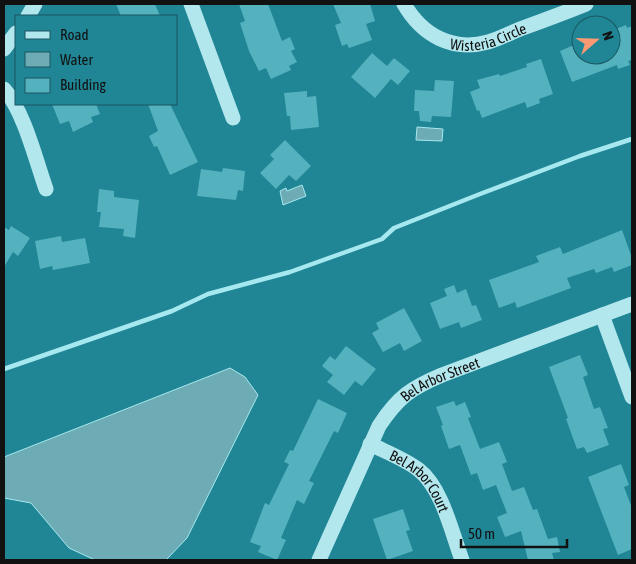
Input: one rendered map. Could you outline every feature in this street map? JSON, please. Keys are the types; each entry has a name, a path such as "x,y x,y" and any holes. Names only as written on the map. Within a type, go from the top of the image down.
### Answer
{"street":[{"path":"29,15 35,4"},
{"path":"191,4 233,118"},
{"name":"Wisteria Circle","path":"404,4 418,24 434,36 450,44 465,45 488,42 586,4"},
{"path":"4,49 15,34"},
{"path":"4,89 20,117 46,189"},
{"name":"Bel Arbor Street","path":"319,560 370,444 391,408 403,396 420,385 632,304"},
{"path":"602,315 632,398"},
{"name":"Bel Arbor Court","path":"370,444 409,463 420,470 428,479 443,508 462,560"}],"water":[{"path":"417,127 443,129 442,141 416,140"},
{"path":"302,185 306,196 283,205 280,191 286,188 287,191"},
{"path":"230,368 245,377 258,395 187,538 166,560 95,560 69,548 31,503 4,498 4,457"}],"building":[{"path":"116,4 155,4 160,15 121,15"},
{"path":"239,4 268,4 282,41 290,37 295,49 291,51 297,62 289,66 291,70 271,79 266,68 259,71 249,51 240,23 245,21"},
{"path":"333,4 370,4 375,21 366,24 372,40 349,48 347,44 342,46 335,25 341,23"},
{"path":"626,25 627,28 632,26 632,60 628,61 630,65 618,69 617,65 621,65 621,27"},
{"path":"571,46 571,65 617,65 572,82 560,51"},
{"path":"372,53 387,66 394,58 410,71 398,85 391,79 375,98 351,77"},
{"path":"541,59 553,94 539,99 540,103 527,108 525,102 482,118 479,110 477,111 470,92 480,88 477,80 499,74 500,76 527,67 526,64"},
{"path":"435,80 454,81 451,117 432,116 431,122 420,121 419,111 414,111 415,90 434,91"},
{"path":"307,91 307,97 316,96 319,127 291,130 290,116 287,116 284,93"},
{"path":"52,105 96,105 100,114 91,117 93,122 73,132 69,121 60,124"},
{"path":"148,105 170,105 198,162 170,175 157,146 154,147 149,136 158,131"},
{"path":"285,140 311,166 296,181 289,175 276,189 260,173 274,159 270,155"},
{"path":"223,168 245,171 243,191 238,190 236,200 197,196 201,169 222,172"},
{"path":"99,189 114,191 114,197 139,200 135,238 123,236 124,229 99,227 101,212 97,212"},
{"path":"11,226 30,238 18,256 13,252 4,267 4,227 9,230"},
{"path":"622,230 632,258 632,265 614,272 612,267 596,273 594,269 567,278 571,288 517,308 515,302 499,308 489,280 539,262 536,256 560,247 563,254"},
{"path":"61,236 62,242 85,238 90,263 53,270 52,266 40,269 35,241"},
{"path":"454,285 457,293 466,289 472,306 476,305 482,320 461,328 459,322 440,329 430,303 447,296 444,289"},
{"path":"404,308 422,341 404,351 400,343 383,352 372,333 379,329 376,323"},
{"path":"346,346 376,369 362,386 355,381 344,395 327,382 333,375 322,366 330,356 335,360"},
{"path":"580,355 588,375 583,377 594,409 600,407 608,428 603,429 609,445 587,453 584,447 577,449 566,419 568,418 549,367"},
{"path":"318,399 347,413 338,433 334,431 309,481 314,483 304,504 297,500 281,538 286,540 277,560 258,552 261,546 250,542 265,503 269,505 289,464 284,462 290,450 293,451"},
{"path":"454,401 456,406 465,402 471,417 468,418 480,449 499,442 507,462 502,464 512,491 524,487 533,510 537,509 548,539 557,537 560,552 552,553 554,560 528,560 521,531 505,537 497,517 507,513 496,485 483,490 477,473 471,475 460,445 449,449 436,407"},
{"path":"621,464 629,485 624,487 632,508 632,549 618,555 588,477"},
{"path":"403,509 410,530 406,531 413,551 387,560 373,519"}],"waterway":[{"path":"4,369 172,311 208,294 290,272 382,239 394,228 580,156 632,139"}]}
